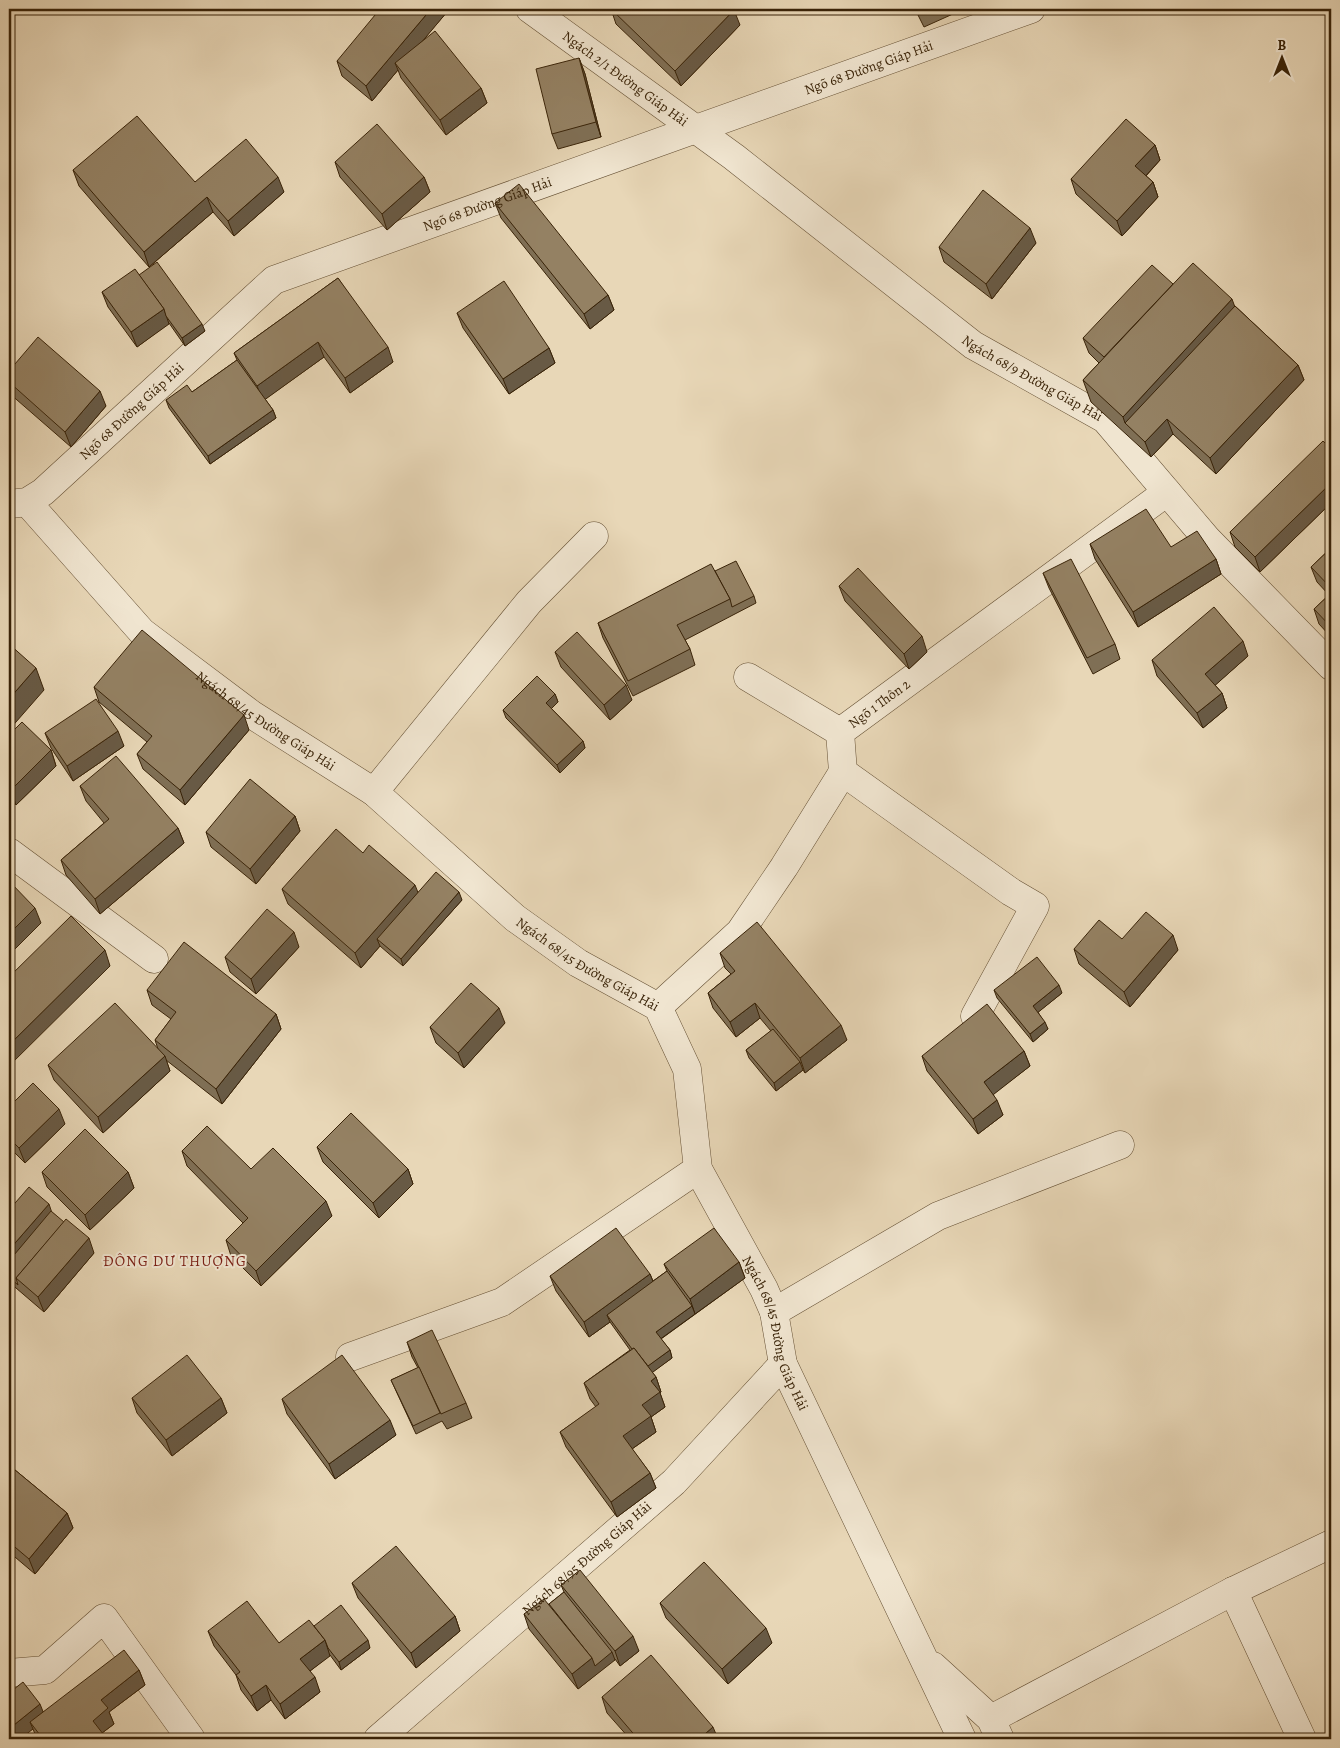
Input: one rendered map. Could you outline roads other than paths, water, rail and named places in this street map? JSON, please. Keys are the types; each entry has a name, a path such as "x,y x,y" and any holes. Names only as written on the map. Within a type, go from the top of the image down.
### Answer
{"street":[{"name":"Ngách 2/1 Đường Giáp Hải","path":"530,9 696,129"},
{"name":"Ngõ 68 Đường Giáp Hải","path":"18,503 43,492 274,280 1030,9"},
{"name":"Ngách 68/9 Đường Giáp Hải","path":"696,129 973,345 1105,419 1207,540 1331,666"},
{"name":"Ngõ 1 Thôn 2","path":"844,772 840,732 1167,492"},
{"name":"Ngách 68/45 Đường Giáp Hải","path":"18,503 142,632 251,714 374,792 515,918 578,963 658,1008 687,1069 698,1169 764,1289 774,1312 783,1364 962,1739"},
{"path":"374,792 528,602 594,536"},
{"path":"748,677 840,732"},
{"path":"658,1008 740,932 844,772 1011,892 1035,906 975,1016"},
{"path":"9,852 154,959"},
{"path":"774,1312 938,1216 1120,1145"},
{"path":"350,1357 502,1302 698,1169"},
{"name":"Ngách 68/95 Đường Giáp Hải","path":"378,1739 674,1482 783,1364"},
{"path":"996,1729 1233,1591 1331,1544"},
{"path":"1233,1591 1302,1739"},
{"path":"9,1673 45,1670 104,1618 192,1739"},
{"name":"Ngách 68/45 Đường Giáp Hải","path":"922,1656 996,1729"}],"district":[{"name":"ĐÔNG DƯ THƯỢNG","path":"175,1261"}]}
